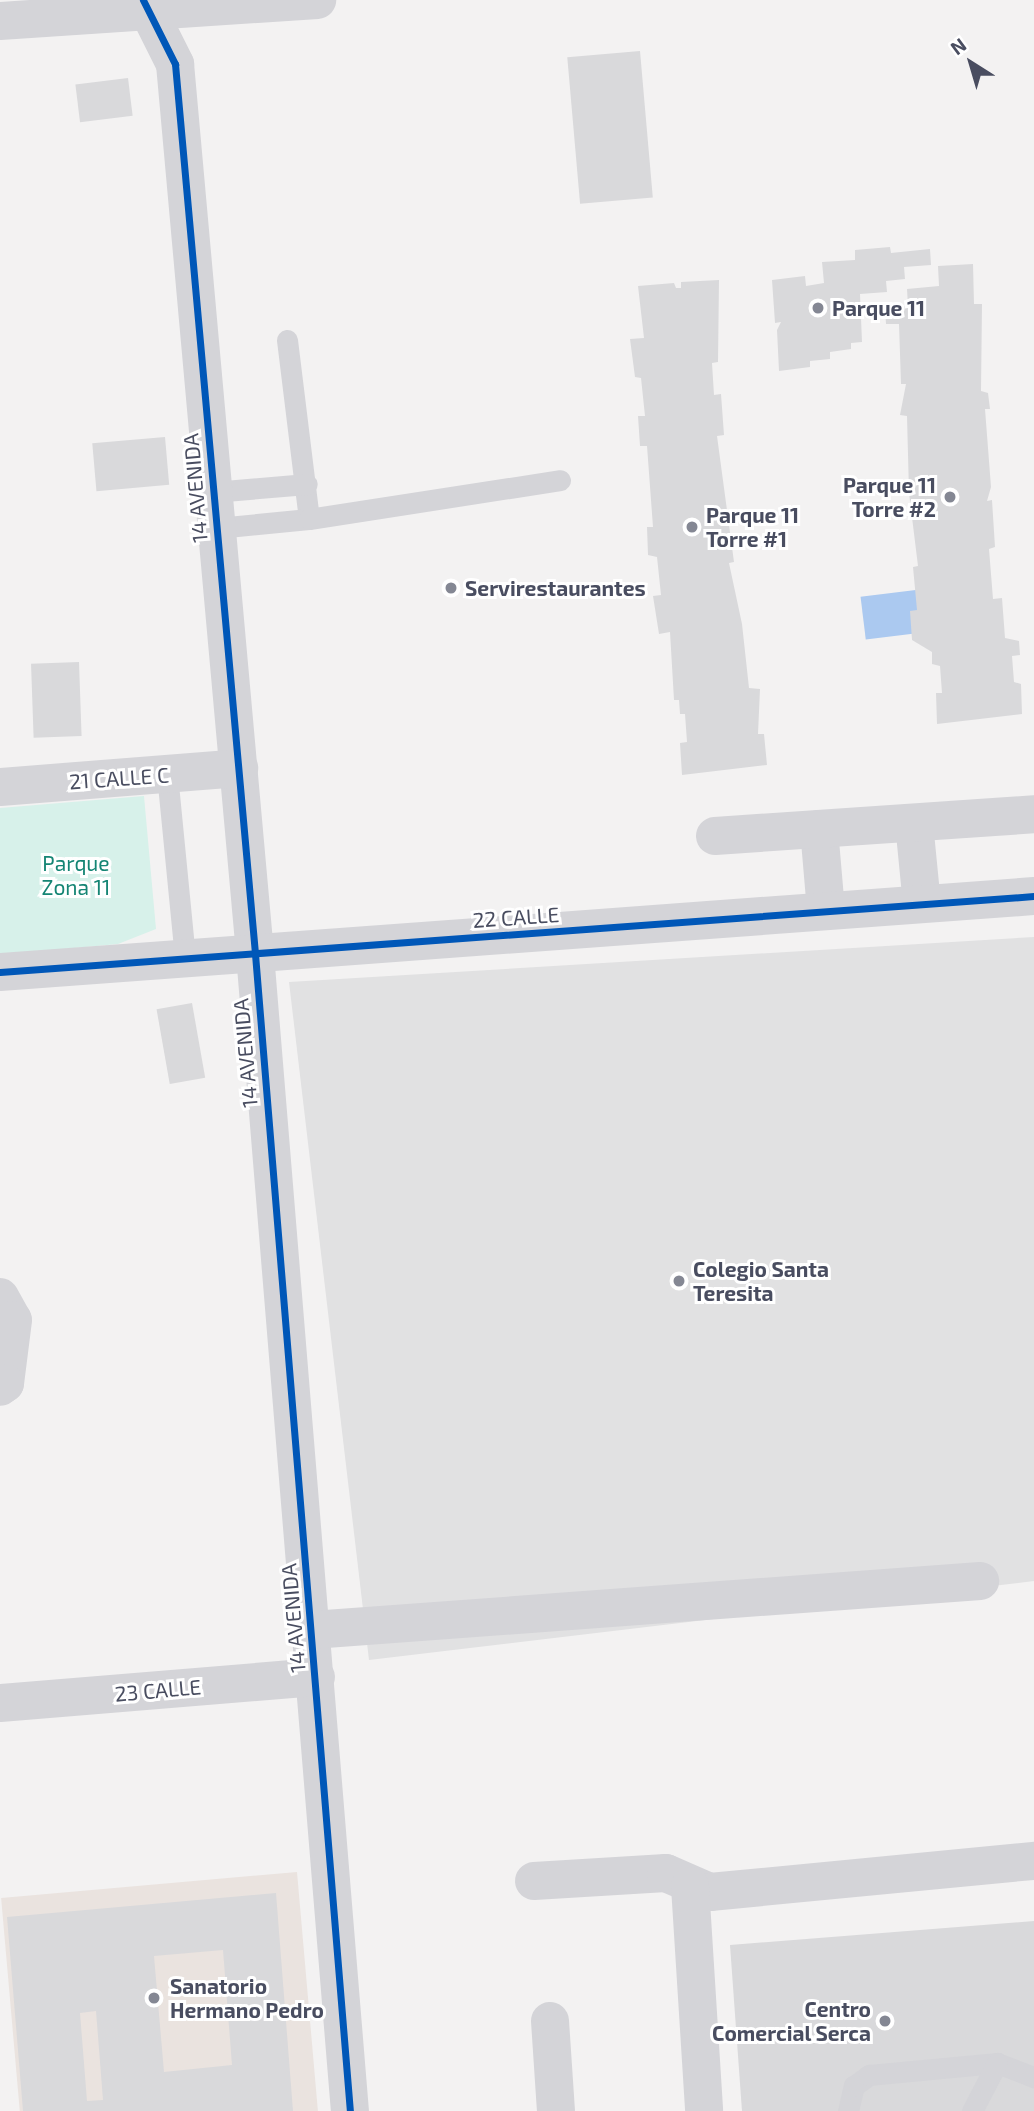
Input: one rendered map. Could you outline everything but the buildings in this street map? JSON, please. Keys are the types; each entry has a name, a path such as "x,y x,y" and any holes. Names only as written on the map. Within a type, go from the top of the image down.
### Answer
{"street":[{"path":"0,21 146,5 317,0"},
{"name":"14 AVENIDA","path":"146,5 175,64 255,954 350,2111"},
{"name":"21 CALLE C","path":"0,787 239,768"},
{"path":"715,836 1034,814"},
{"path":"914,823 922,904"},
{"path":"819,829 826,911"},
{"name":"22 CALLE","path":"0,972 1034,896"},
{"path":"0,1297 13,1320 5,1382 0,1387"},
{"path":"312,1630 980,1581"},
{"name":"23 CALLE","path":"0,1703 316,1677"},
{"path":"534,1881 666,1873 690,1886 709,1892 1034,1861"},
{"path":"690,1886 704,2111"},
{"path":"550,2021 556,2111"}],"lane":[{"path":"286,340 307,484 309,519"},
{"path":"215,510 309,519 560,480"},
{"path":"215,510 307,484"},
{"path":"167,774 185,958"},
{"path":"972,2111 997,2063"},
{"path":"848,2111 854,2086 869,2075 997,2063 1034,2077"}],"shaded area":[{"name":"Colegio Santa Teresita","path":"1034,937 1034,1581 369,1660 289,982"},
{"name":"Sanatorio Hermano Pedro","path":"297,1872 318,2111 20,2111 1,1898"}],"green space":[{"name":"Parque Zona 11","path":"144,796 156,929 118,944 0,955 0,808"}],"water":[{"path":"932,588 937,631 866,639 861,597"}],"cycle path":[{"path":"143,0 175,64 255,954 350,2111"},
{"path":"0,972 1034,896"}],"place":[{"name":"Parque 11","path":"818,308"},
{"name":"Parque 11 Torre #2","path":"950,497"},
{"name":"Parque 11 Torre #1","path":"692,527"},
{"name":"Servirestaurantes","path":"451,588"},
{"name":"Colegio Santa Teresita","path":"679,1281"},
{"name":"Sanatorio Hermano Pedro","path":"154,1998"},
{"name":"Centro Comercial Serca","path":"885,2021"}]}
